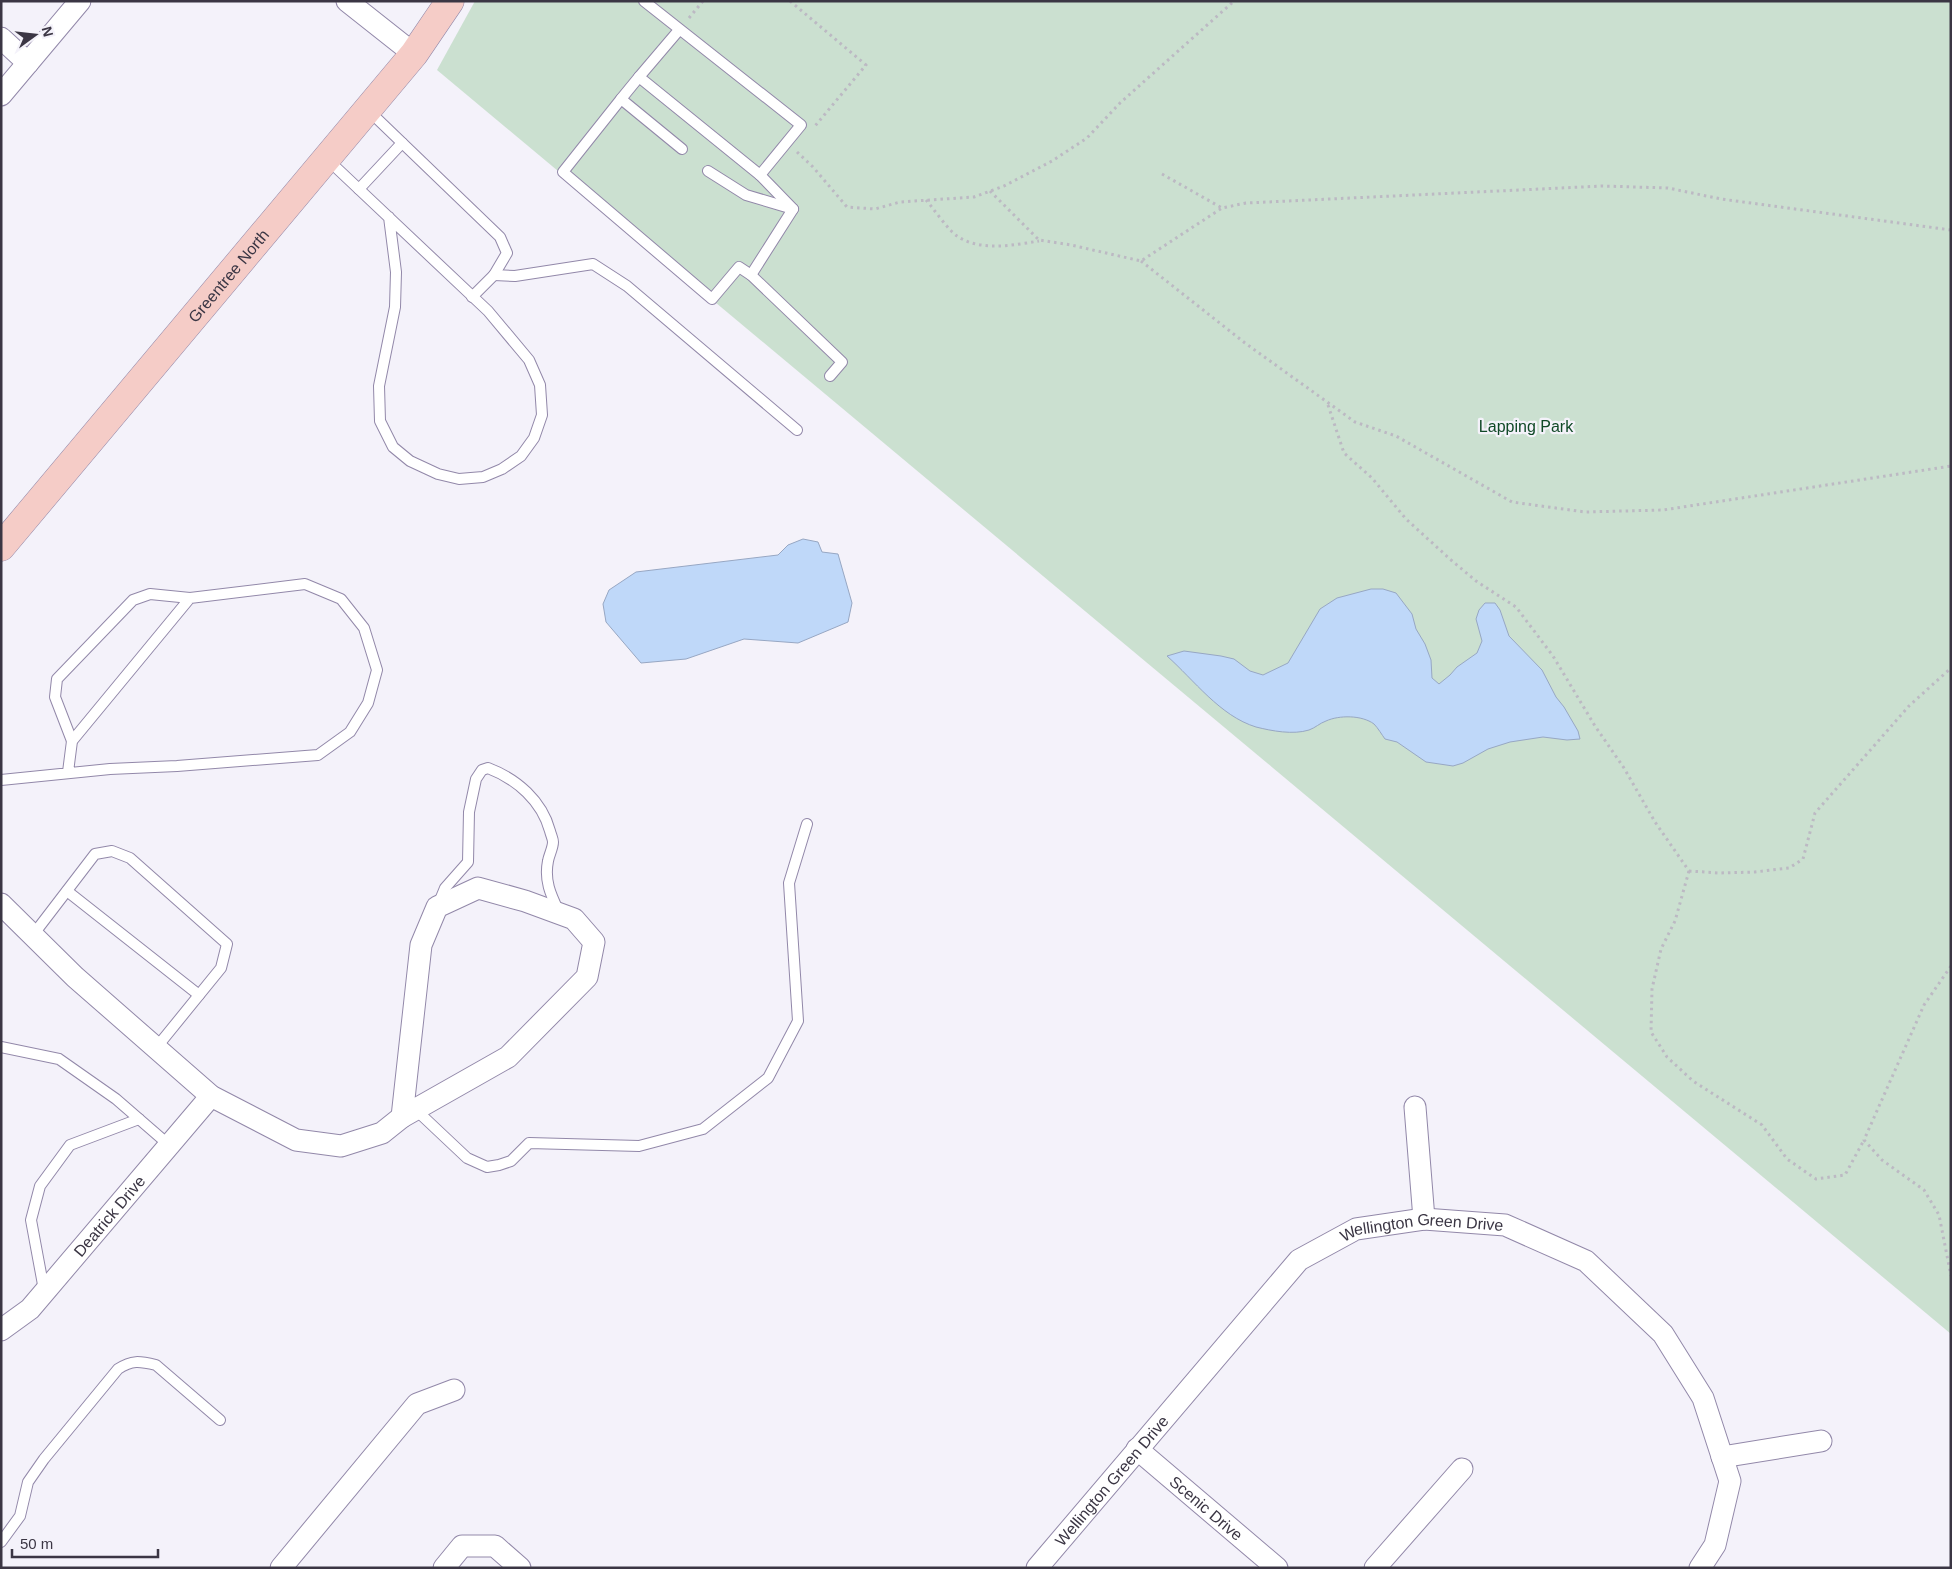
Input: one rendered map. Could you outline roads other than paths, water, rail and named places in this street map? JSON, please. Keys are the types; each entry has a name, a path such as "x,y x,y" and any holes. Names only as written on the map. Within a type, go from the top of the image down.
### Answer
{"main road":[{"name":"Greentree North","path":"1,547 414,54 450,1"}],"street":[{"path":"1,95 80,1"},
{"path":"346,1 414,54"},
{"path":"1,38 28,63"},
{"path":"1,904 75,977 211,1096 296,1140 342,1146 382,1133 408,1113 508,1057 587,977 594,942 574,919 525,901 478,888 437,908 421,945 408,1113"},
{"name":"Deatrick Drive","path":"1,1330 30,1309 211,1096"},
{"path":"1415,1107 1424,1218"},
{"name":"Wellington Green Drive","path":"1037,1568 1299,1260 1356,1229 1424,1218 1505,1225 1586,1261 1663,1334 1703,1398 1730,1481 1715,1545 1700,1568"},
{"path":"280,1568 417,1404 454,1390"},
{"path":"1722,1457 1821,1441"},
{"name":"Scenic Drive","path":"1137,1449 1277,1568"},
{"path":"1374,1568 1462,1469"},
{"path":"444,1568 462,1546 495,1546 520,1568"}],"lane":[{"path":"644,1 801,125 760,175"},
{"path":"679,30 563,172 712,299 739,267 751,275 842,362 830,376"},
{"path":"639,77 760,175 794,209"},
{"path":"621,99 682,149"},
{"path":"368,109 500,237 507,253 494,275 472,297"},
{"path":"359,189 402,143"},
{"path":"327,158 359,189 389,217 488,312 529,360 540,385 542,415 534,438 521,456 502,470 483,477 458,479 438,474 410,461 393,446 380,421 379,386 395,307 396,272 389,217"},
{"path":"708,172 746,194 794,209"},
{"path":"751,275 794,209"},
{"path":"494,275 515,276 593,264 627,286 797,430"},
{"path":"1,780 68,772 318,755 350,732 368,703 377,670 364,628 341,599 305,584 190,598 150,594 133,600 57,678 55,697 72,741 68,772"},
{"path":"72,741 190,598"},
{"path":"437,908 445,888 468,862 469,812 476,778 482,770 488,768 511,779 523,789 536,801 546,817 553,843 548,863 547,888 559,913"},
{"path":"408,1113 467,1158 487,1167 499,1166 511,1161 528,1143 639,1146 704,1129 768,1078 798,1021 789,883 807,824"},
{"path":"33,935 95,854 112,852 130,858 227,944 221,968 156,1048"},
{"path":"67,891 199,995"},
{"path":"1,1047 59,1058 116,1099 169,1145"},
{"path":"44,1292 31,1220 40,1186 70,1145 139,1119"},
{"path":"1,1542 20,1516 28,1482 44,1459 118,1369 129,1362 156,1365 220,1420"}],"water":[{"path":"803,539 818,542 822,552 838,554 852,603 848,622 798,643 744,639 686,659 641,663 606,622 603,604 609,590 636,572 778,555 788,545"},
{"path":"1371,589 1383,589 1396,593 1412,614 1416,629 1425,644 1431,660 1432,678 1439,684 1457,667 1477,653 1482,641 1476,619 1479,610 1485,603 1495,603 1500,610 1509,636 1542,670 1556,697 1578,731 1580,739 1567,740 1543,737 1510,742 1488,749 1463,763 1453,766 1426,762 1397,742 1385,739 1374,724 1363,719 1350,717 1331,719 1309,730 1296,732 1269,730 1243,722 1219,706 1167,656 1184,651 1221,656 1234,659 1250,671 1263,675 1288,663 1320,609 1337,598"}],"park label":[{"name":"Lapping Park","path":"1526,426"}]}
